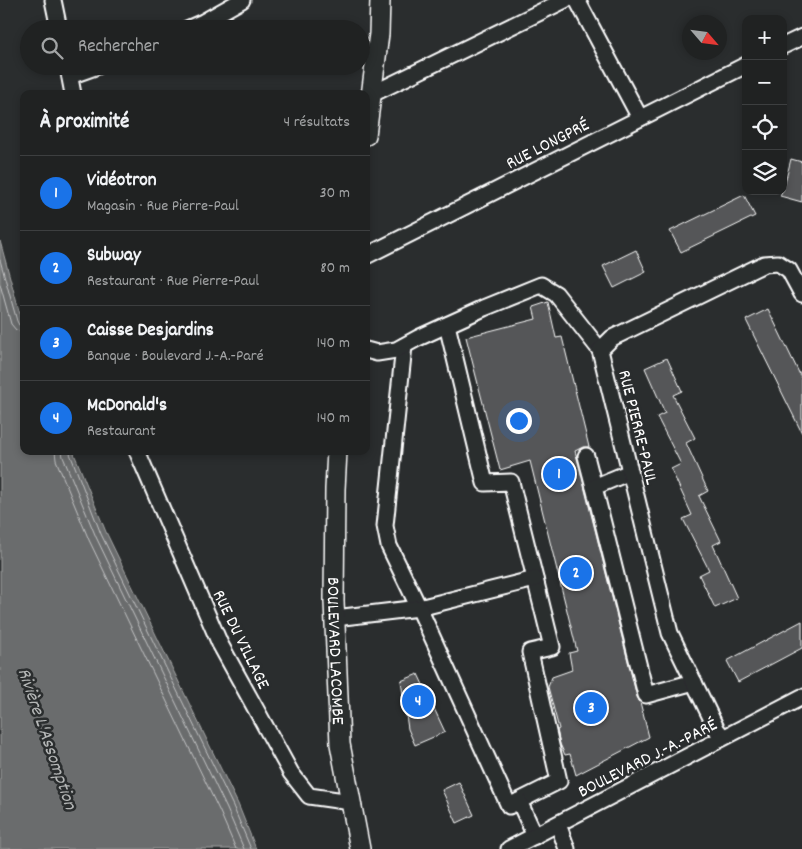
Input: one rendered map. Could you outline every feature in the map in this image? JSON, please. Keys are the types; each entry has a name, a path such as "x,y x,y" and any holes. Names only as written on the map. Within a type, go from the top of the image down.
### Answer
{"main road":[{"path":"370,90 379,34 380,0"},
{"name":"BOULEVARD LACOMBE","path":"337,455 335,618 340,744 360,849"}],"street":[{"path":"53,0 57,20"},
{"path":"207,20 242,0"},
{"path":"370,96 565,0"},
{"path":"577,0 640,118"},
{"path":"787,44 802,37"},
{"name":"RUE LONGPRÉ","path":"370,254 742,67"},
{"path":"70,75 72,90"},
{"path":"370,351 377,353 396,350 484,308 541,285 556,294 600,350 612,338 764,264 778,263 789,270 802,294"},
{"path":"404,346 385,526 389,546 509,806 558,781 530,652 552,647 512,482 485,483 447,325"},
{"name":"RUE PIERRE-PAUL","path":"600,350 670,633 717,730 723,738"},
{"name":"RUE DU VILLAGE","path":"139,455 220,644 290,773 308,796 351,802"},
{"path":"586,456 646,695 694,682"},
{"path":"594,487 630,472"},
{"path":"335,618 419,608 536,579"},
{"name":"BOULEVARD J.-A.-PARÉ","path":"509,849 802,697"},
{"path":"519,801 535,836"},
{"path":"558,824 567,849"}],"water":[{"name":"Rivière L'Assomption","path":"0,241 20,314 20,455 75,455 106,532 238,804 256,849 0,849"}],"building":[{"path":"791,159 802,162 802,202 780,196 787,195 787,175"},
{"path":"744,195 755,216 681,252 670,231"},
{"path":"636,250 646,272 614,288 603,266"},
{"path":"548,302 556,338 562,337 589,447 583,447 575,451 637,697 649,737 576,775 570,754 565,755 560,744 557,730 559,729 548,687 552,677 572,670 569,653 577,651 530,461 500,470 466,337 536,319 533,307"},
{"path":"768,309 802,379 802,433 746,320"},
{"path":"667,358 682,391 673,395 695,438 686,443 708,491 699,496 721,541 713,545 737,598 715,608 699,575 709,570 683,519 692,515 671,469 681,464 657,417 665,413 645,368"},
{"path":"802,621 802,648 738,682 727,661"},
{"path":"418,674 445,732 415,745 408,729 401,681"},
{"path":"459,782 474,815 457,823 442,790"}],"place":[{"name":"Vidéotron","path":"559,474"},
{"name":"Subway","path":"576,573"},
{"name":"McDonald's","path":"418,701"},
{"name":"Caisse Desjardins","path":"591,708"}]}
